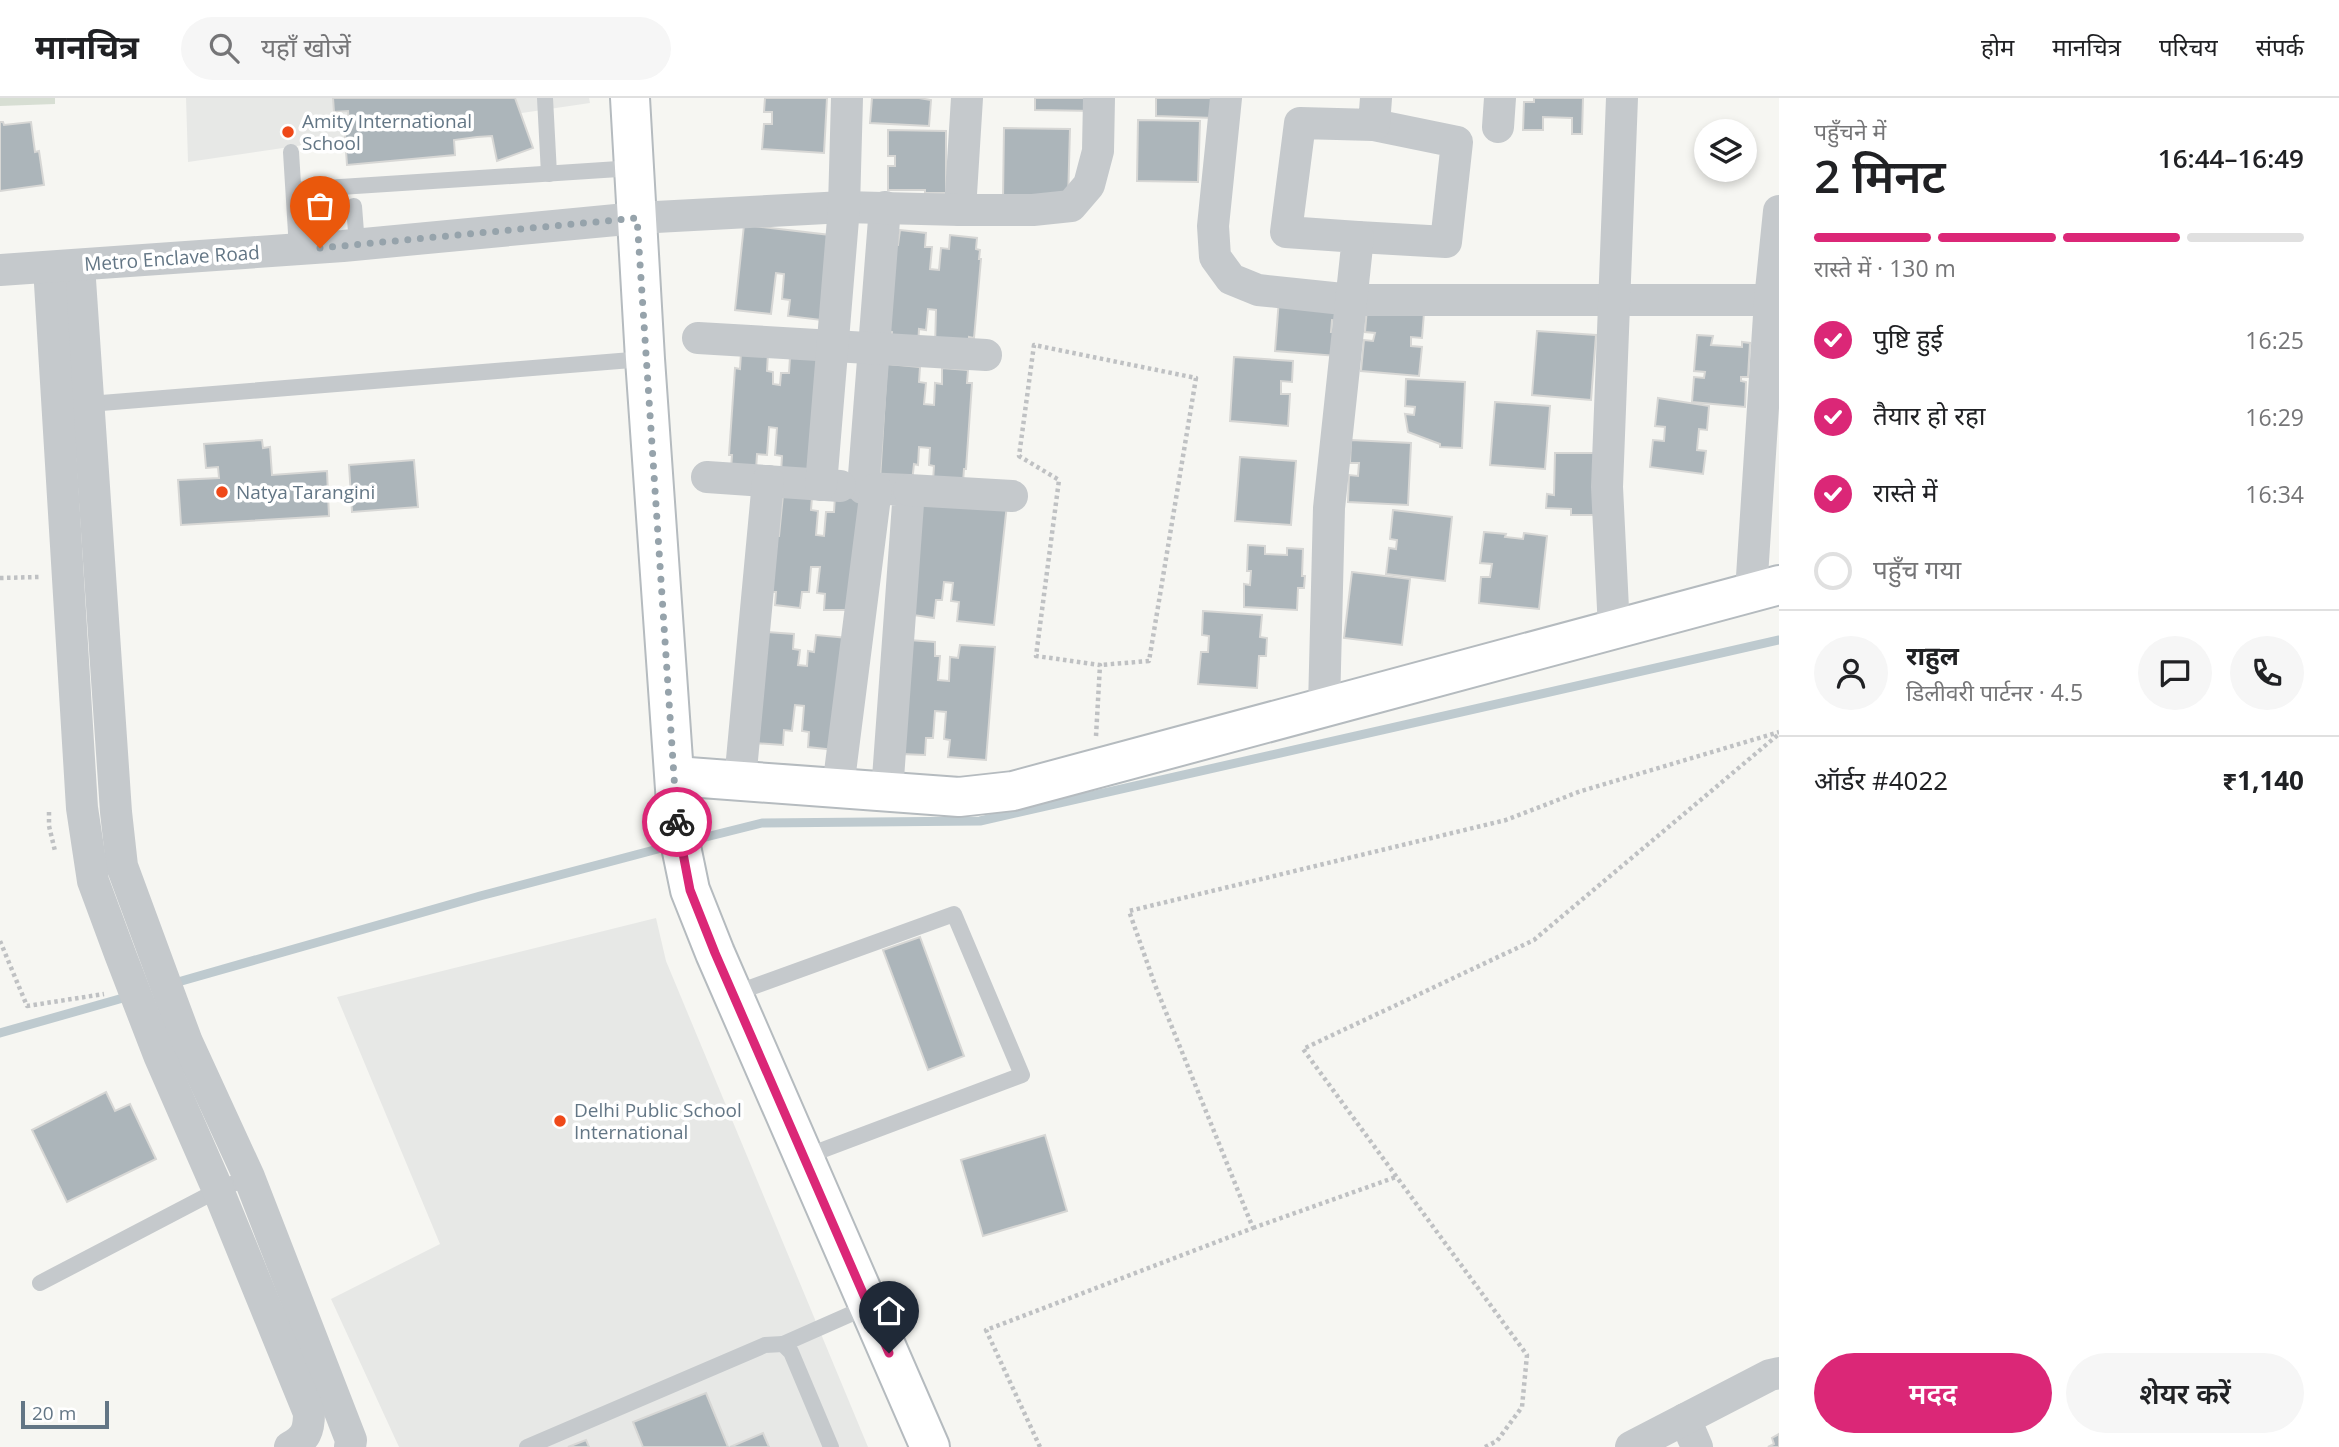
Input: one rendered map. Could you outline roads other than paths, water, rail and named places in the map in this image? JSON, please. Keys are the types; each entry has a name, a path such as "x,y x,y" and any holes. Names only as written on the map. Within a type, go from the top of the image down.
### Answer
{"street":[{"path":"630,98 678,832 690,890 930,1447"},
{"path":"821,485 844,206 847,98"},
{"path":"960,210 967,98"},
{"name":"Metro Enclave Road","path":"0,270 357,245 637,218 844,206 960,210 1072,206 1089,186 1098,151 1099,98"},
{"path":"1226,98 1213,226 1215,257 1231,279 1258,290 1352,300 1774,300"},
{"path":"1615,629 1607,487 1622,98"},
{"path":"1375,112 1457,142 1446,242 1286,232 1300,123 1375,112"},
{"path":"838,788 869,488 874,347 885,207"},
{"path":"675,776 959,796 1013,791 1765,588 1779,211"},
{"path":"1324,707 1329,508 1358,237"},
{"path":"64,266 89,404 122,866 187,1042 249,1177 351,1440 350,1447"},
{"path":"64,266 82,808 93,881 159,1055 218,1190 309,1413 309,1430 301,1442 290,1447"},
{"path":"698,338 986,355"},
{"path":"707,477 1012,496"},
{"path":"740,781 768,481"},
{"path":"887,792 909,490"},
{"path":"159,1055 187,1042"},
{"path":"1631,1447 1691,1433 1770,1375 1779,1373"}],"lane":[{"path":"545,98 549,174"},
{"path":"291,152 298,249"},
{"path":"293,190 354,196 549,174 634,168"},
{"path":"354,196 357,245"},
{"path":"89,404 645,359"},
{"path":"733,995 954,914 1022,1075 804,1157"},
{"path":"40,1283 218,1190 249,1177"},
{"path":"527,1447 765,1345 783,1344 869,1306"},
{"path":"783,1344 791,1352 831,1447"}],"waterway":[{"path":"690,841 762,823 980,821 1779,640"},
{"path":"171,984 480,896 673,845"},
{"path":"0,1033 130,996"}],"place":[{"name":"Amity International School","path":"288,132"},
{"name":"Natya Tarangini","path":"222,492"},
{"name":"Delhi Public School International","path":"560,1121"}]}
